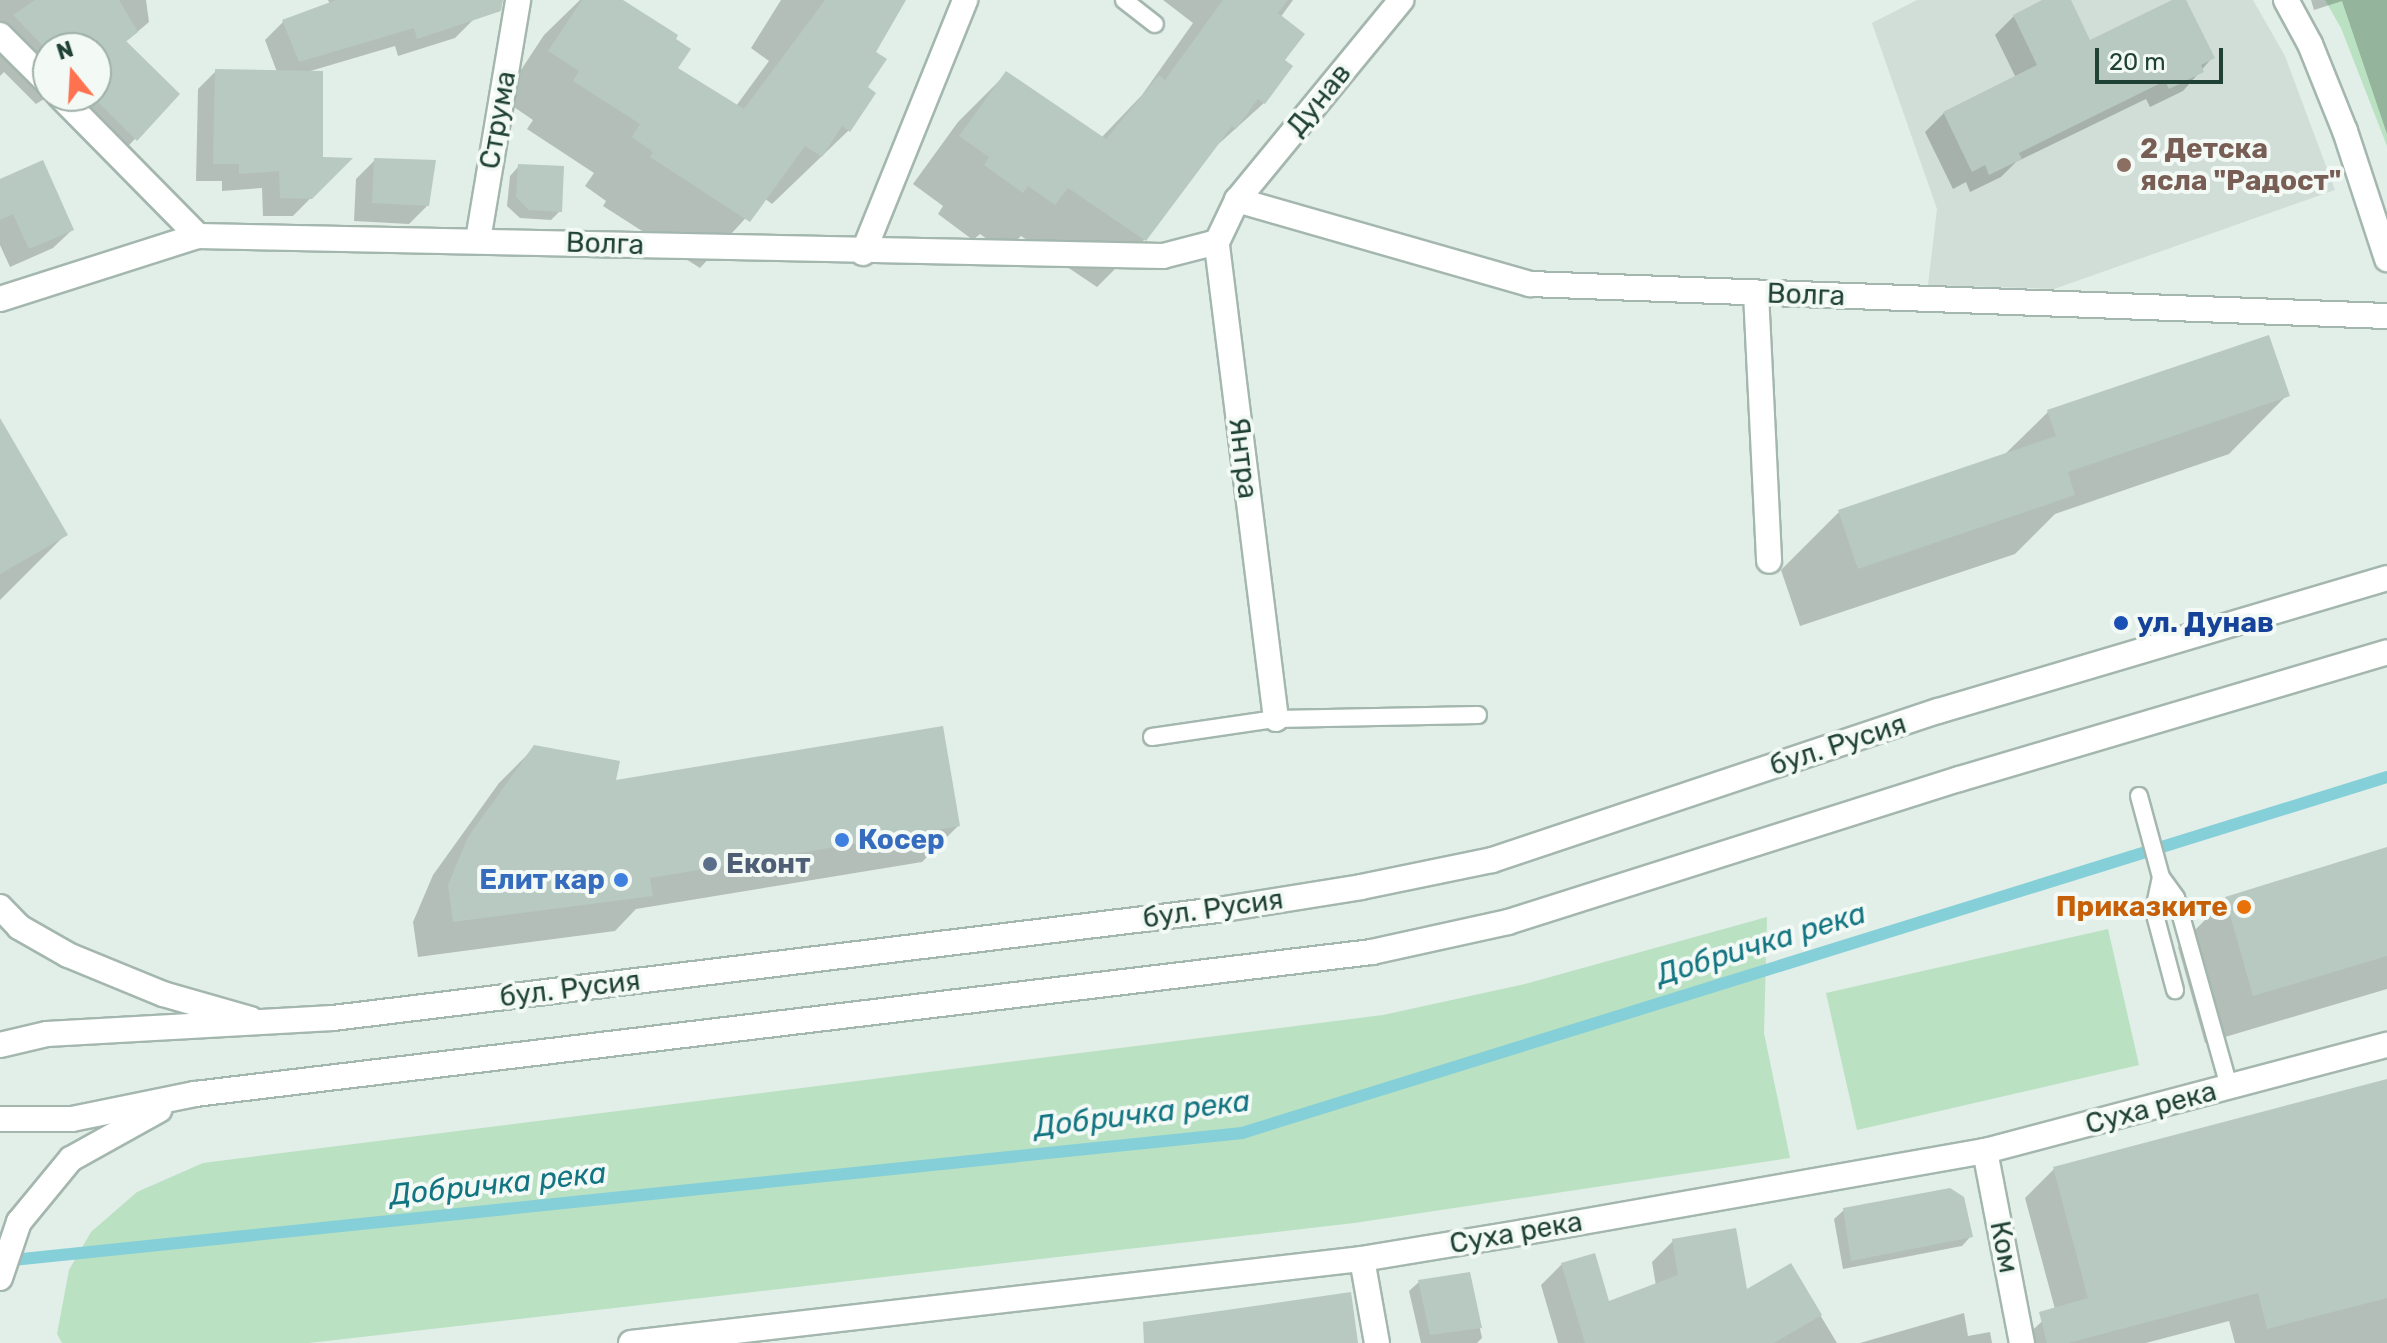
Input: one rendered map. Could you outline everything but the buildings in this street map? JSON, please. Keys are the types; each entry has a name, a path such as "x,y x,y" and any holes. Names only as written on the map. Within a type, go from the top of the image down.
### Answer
{"street":[{"name":"Струма","path":"478,240 518,0"},
{"path":"863,253 965,0"},
{"name":"Дунав","path":"1237,200 1401,0"},
{"path":"2286,0 2310,44 2345,131 2387,259"},
{"path":"0,35 32,67"},
{"path":"76,112 198,236"},
{"name":"Волга","path":"1237,200 1530,284 2387,316"},
{"path":"1217,242 1237,200"},
{"name":"Волга","path":"0,299 198,236 478,240 863,253 1163,256 1217,242"},
{"name":"Янтра","path":"1217,242 1276,719"},
{"path":"1756,293 1769,561"},
{"name":"бул. Русия","path":"0,1045 47,1034 272,1025 1218,910 1492,860 1938,711 2387,578"},
{"path":"0,1119 72,1119 195,1094 1372,952 1508,922 1959,779 2387,652"},
{"path":"0,907 19,927 111,974 272,1025"},
{"name":"Суха река","path":"631,1343 1362,1259 1985,1151 2387,1045"},
{"path":"0,1278 19,1222 71,1159 103,1138 195,1094"},
{"name":"Ком","path":"1985,1151 2022,1343"},
{"path":"1362,1259 1377,1343"}],"lane":[{"path":"1124,0 1155,24"},
{"path":"1152,737 1276,719 1478,715"},
{"path":"2139,796 2161,877 2176,898 2229,1087"},
{"path":"2161,877 2154,911 2175,990"}],"shaded area":[{"name":"2 Детска ясла \"Радост\"","path":"1917,0 2253,0 2285,56 2335,190 2054,289 1928,285 1937,209 1872,23"}],"green space":[{"path":"2325,0 2387,0 2387,146 2341,28"},
{"path":"1767,917 1764,1033 1790,1158 1354,1223 309,1343 62,1343 57,1334 69,1270 91,1232 137,1192 203,1163 1383,1015 1525,984"},
{"path":"2108,929 2139,1065 1857,1130 1826,993"}],"waterway":[{"name":"Добричка река","path":"3,1261 1242,1133 2387,777"}],"place":[{"name":"2 Детска ясла \"Радост\"","path":"2124,165"},
{"name":"ул. Дунав","path":"2121,623"},
{"name":"Косер","path":"842,840"},
{"name":"Еконт","path":"710,864"},
{"name":"Елит кар","path":"621,880"},
{"name":"Приказките","path":"2244,907"}]}
